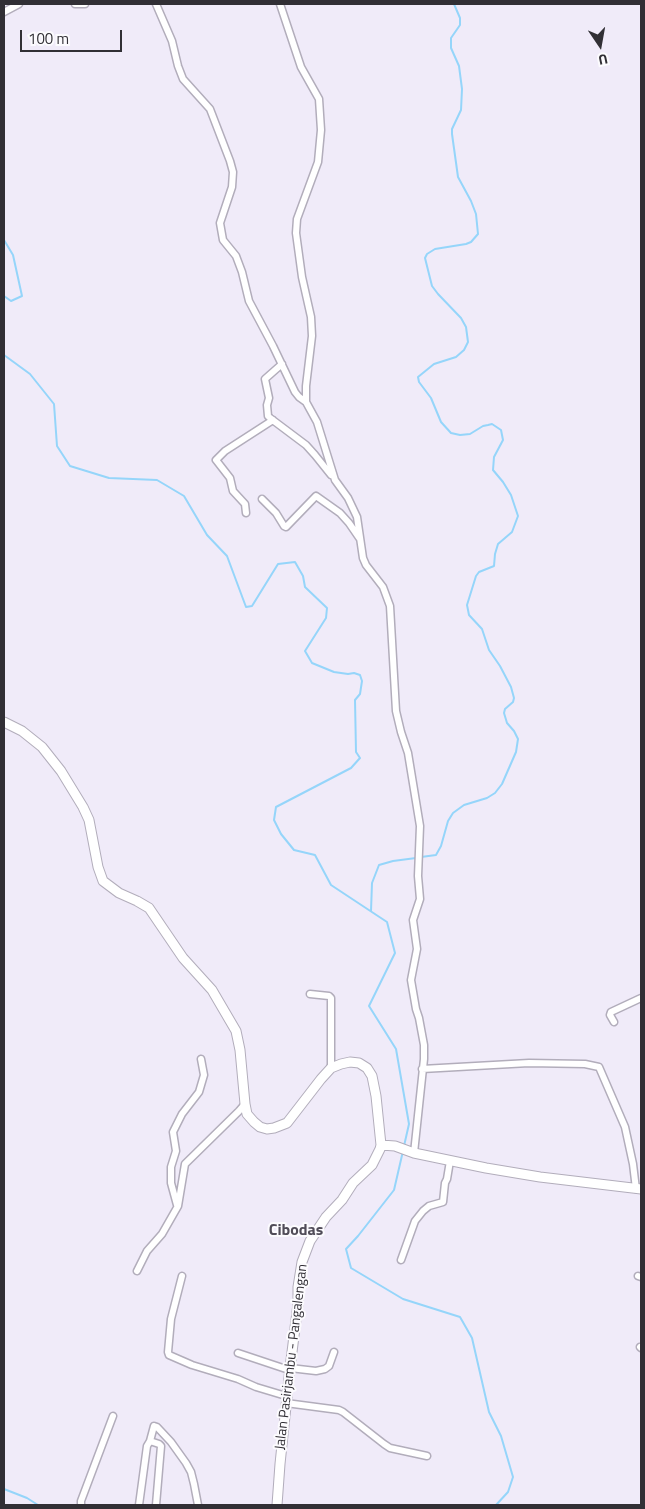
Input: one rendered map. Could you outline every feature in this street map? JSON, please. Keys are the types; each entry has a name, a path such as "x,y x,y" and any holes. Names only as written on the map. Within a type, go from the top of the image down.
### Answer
{"main road":[{"path":"4,722 22,731 42,747 61,771 83,806 89,820 96,860 103,881 149,908 159,920 183,958 212,990 236,1030 247,1114 260,1127 267,1129 281,1126 292,1117 331,1068 350,1062 359,1063 367,1068 375,1086 381,1146 395,1146 450,1161 540,1177 638,1189"},
{"name":"Jalan Pasirjambu - Pangalengan","path":"277,1505 289,1369 298,1309 298,1287 302,1262 310,1241 326,1217 342,1200 353,1183 372,1165 381,1146"}],"street":[{"path":"4,12 19,4"},
{"path":"75,4 85,4"},
{"path":"156,4 172,41 183,79 210,109 230,161 233,178 220,218 223,240 236,256 249,301 295,392 298,397 306,402"},
{"path":"280,4 301,67 319,99 322,130 318,162 298,219 296,233 311,331 306,402 316,422 335,480"},
{"path":"282,364 266,379 267,412 270,418 306,445 316,455 348,498 357,517 363,558 382,587 390,606 396,711 408,753 420,826 418,876 420,899 413,920 417,945 412,977 414,1000 424,1045 413,1152"},
{"path":"246,513 245,504 233,491 230,478 216,460 225,451 273,420"},
{"path":"262,499 276,513 286,527 316,496 340,513 360,540"},
{"path":"310,994 329,996 331,998 331,1068"},
{"path":"614,1022 610,1015 612,1012 641,998"},
{"path":"178,1206 171,1183 171,1167 176,1152 174,1132 182,1114 200,1092 204,1075 201,1059"},
{"path":"422,1069 529,1064 585,1064 599,1067 625,1127 638,1189"},
{"path":"137,1271 147,1251 162,1234 178,1206 185,1164 245,1104"},
{"path":"401,1260 415,1221 422,1211 429,1206 443,1202 450,1161"},
{"path":"182,1276 171,1319 169,1355 238,1379 286,1400 339,1410 390,1448 427,1456"},
{"path":"238,1353 289,1369 316,1371 329,1366 334,1352"},
{"path":"81,1505 84,1492 113,1416"},
{"path":"139,1505 147,1446 154,1426 171,1442 186,1463 194,1484 198,1505"},
{"path":"150,1441 161,1446 156,1505"}],"waterway":[{"path":"421,857 436,855 441,846 448,821 453,813 464,805 487,798 495,793 502,784 516,752 518,739 507,723 504,713 505,709 513,702 514,698 511,687 489,650 482,629 469,615 467,605 476,576 479,572 494,566 498,544 512,532 518,516 511,495 493,470 494,457 503,440 501,430 492,424 483,426 470,434 460,435 451,433 441,422 431,398 419,382 418,377 434,364 456,357 464,350 468,342 466,327 461,318 432,286 425,258 427,254 435,249 471,242 478,234 476,214 458,177 452,134 452,129 461,110 462,89 459,66 451,48 451,38 460,25 460,18 454,4"},
{"path":"4,240 13,255 22,296 11,301 4,296"},
{"path":"4,355 30,374 54,404 57,446 70,466 109,478 157,480 184,496 207,535 227,556 246,607 252,606 278,564 295,562 303,576 305,587 327,608 326,618 305,651 312,663 334,672 360,675 362,681 360,694 355,700 356,752 360,758 351,768 276,807 274,820 281,834 294,850 315,855 331,885 387,922 395,953 369,1006 396,1049 409,1124 404,1146"},
{"path":"371,911 372,883 379,865 416,858"},
{"path":"403,1151 394,1190 346,1249 351,1268 403,1299 460,1317 472,1338 489,1412 501,1436 513,1477 508,1492 496,1505"},
{"path":"4,1489 27,1498 38,1505"}],"district":[{"name":"Cibodas","path":"296,1231"}]}
